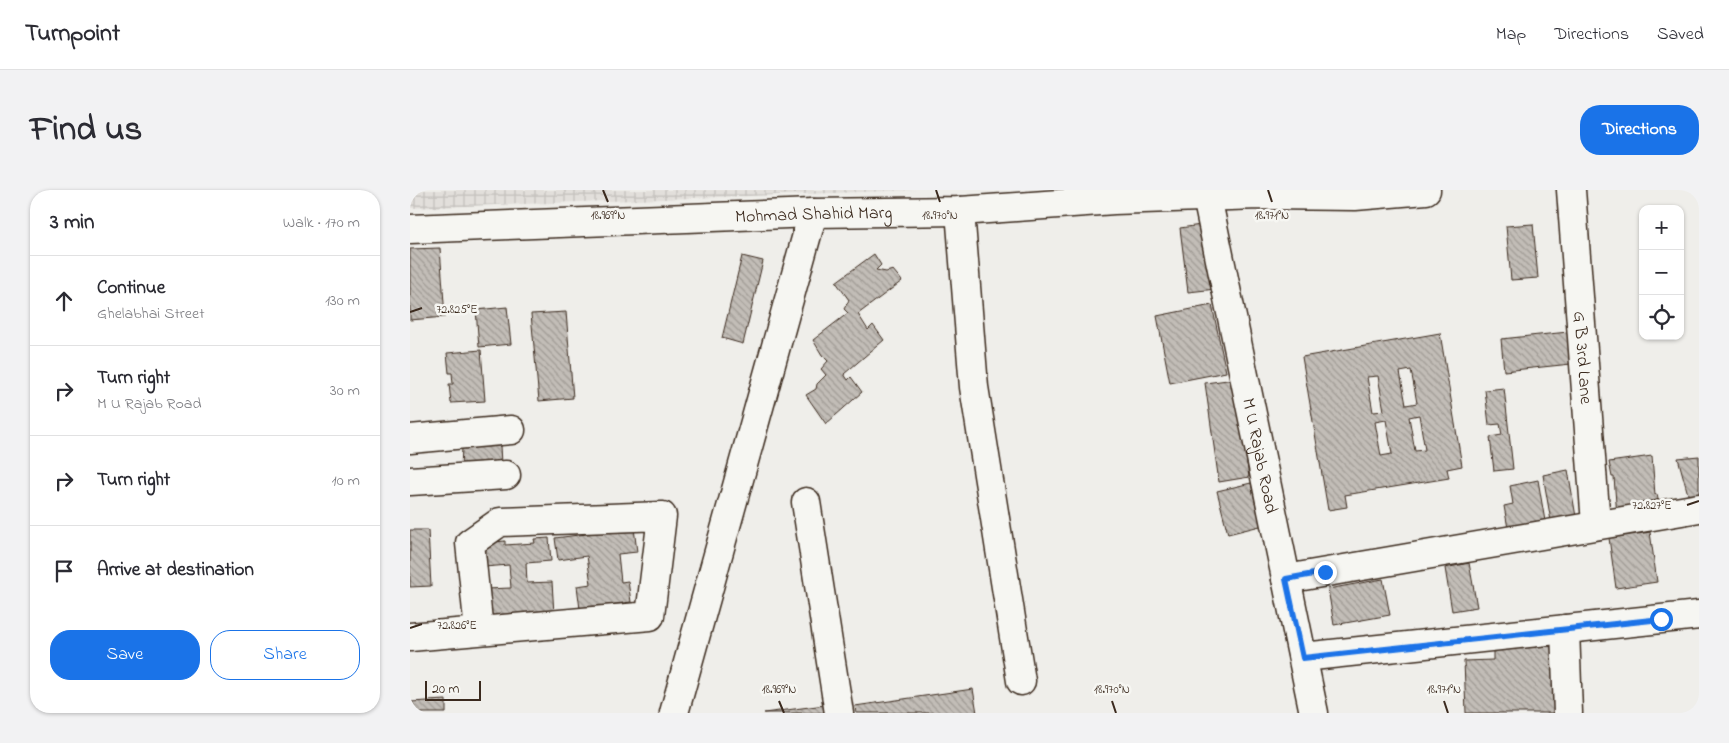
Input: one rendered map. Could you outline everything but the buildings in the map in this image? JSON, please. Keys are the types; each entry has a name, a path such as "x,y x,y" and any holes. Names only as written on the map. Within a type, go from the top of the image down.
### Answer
{"street":[{"name":"Mohmad Shahid Marg","path":"410,229 813,214 960,211 1114,195 1207,197 1426,190"},
{"name":"G B 3rd Lane","path":"1571,190 1596,524"},
{"name":"M U Rajab Road","path":"1207,197 1314,713"},
{"path":"960,211 974,387 1021,681"},
{"path":"674,713 813,214"},
{"path":"410,439 511,430"},
{"path":"444,436 448,479"},
{"path":"410,481 506,475"},
{"path":"806,502 838,713"},
{"path":"1286,579 1596,524 1699,508"},
{"path":"410,637 479,631 650,616 662,516 500,522 470,542 479,631"},
{"path":"1303,658 1699,614"},
{"path":"1565,629 1568,713"}],"shaded area":[{"path":"410,190 916,190 410,208"}],"route":[{"path":"1325,572 1286,579 1303,658 1661,619"}]}
